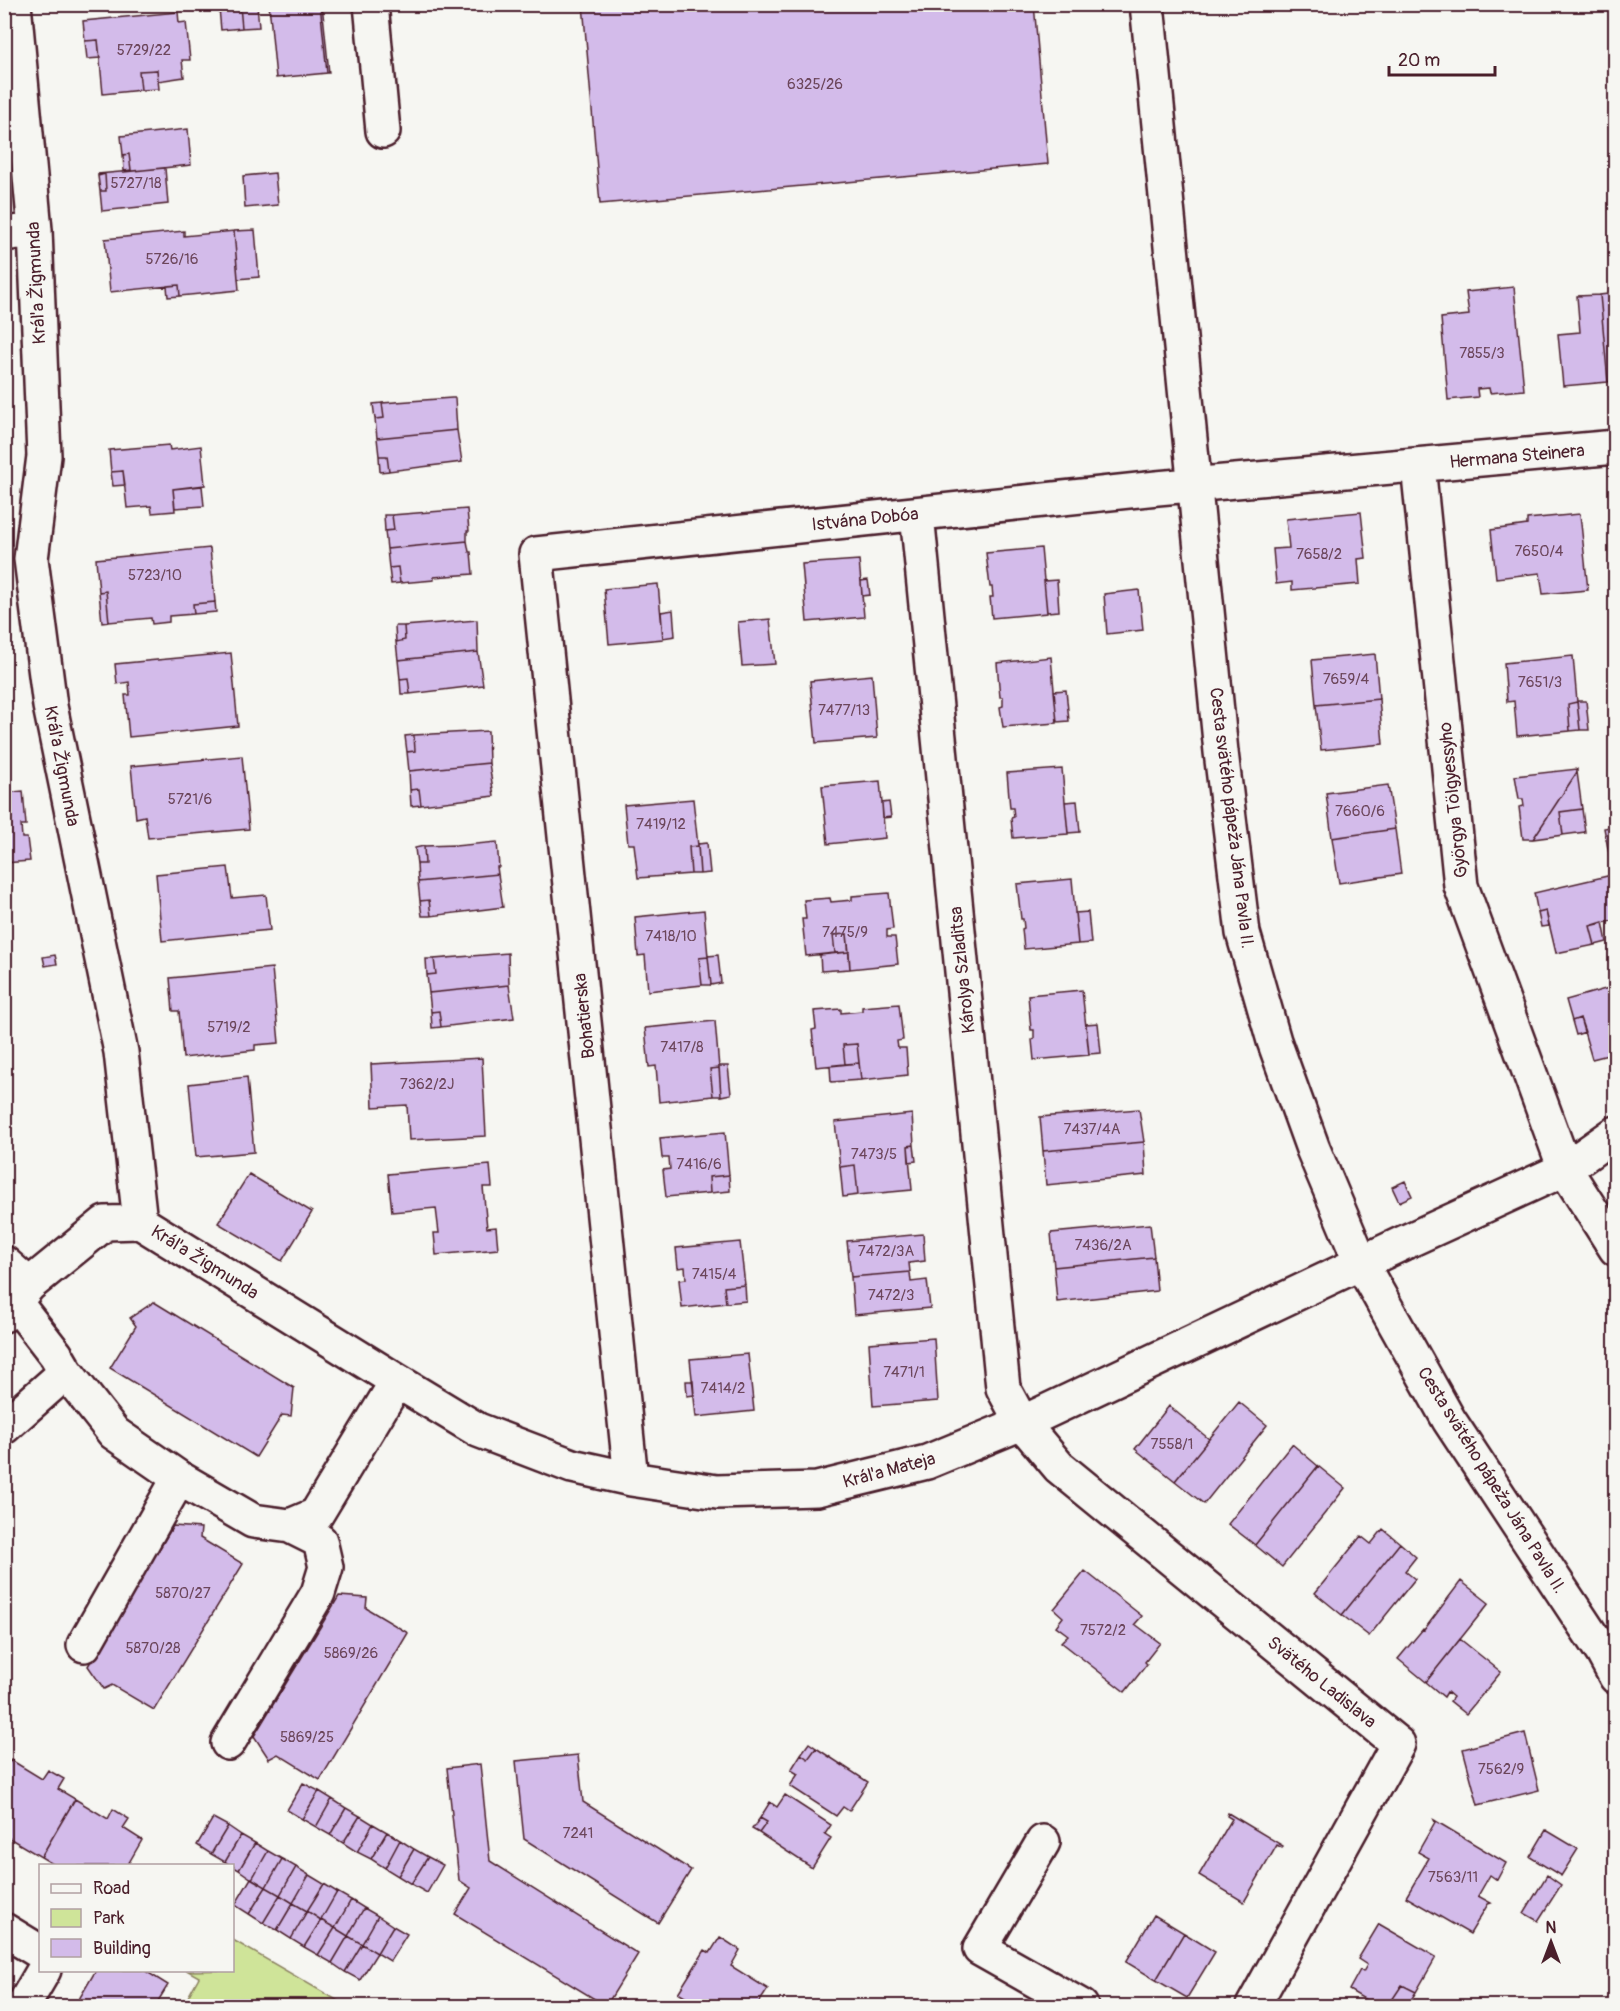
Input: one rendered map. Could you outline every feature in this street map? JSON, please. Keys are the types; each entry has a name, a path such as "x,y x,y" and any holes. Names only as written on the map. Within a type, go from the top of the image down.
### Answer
{"street":[{"name":"Kráľa Žigmunda","path":"14,4 20,232 44,456 31,559 50,706 122,1052 140,1222 397,1381"},
{"path":"371,4 383,131"},
{"name":"Cesta svätého pápeža Jána Pavla II.","path":"1147,4 1221,752 1243,933 1274,1041 1312,1149 1361,1263 1449,1420 1597,1643 1616,1677"},
{"name":"Hermana Steinera","path":"1195,485 1616,447"},
{"name":"Györgya Tölgyessyho","path":"1418,465 1461,886 1564,1169 1616,1249"},
{"name":"Istvána Dobóa","path":"536,554 1195,485"},
{"name":"Károlya Szladitsa","path":"917,514 1004,1388 1022,1423"},
{"name":"Bohatierska","path":"536,554 631,1479"},
{"name":"Kráľa Mateja","path":"397,1381 478,1430 572,1466 631,1479 717,1492 817,1489 927,1462 1022,1423 1564,1169 1616,1133"},
{"path":"16,1300 105,1223 140,1222"},
{"path":"4,1263 16,1300 66,1372 114,1433 178,1478 253,1521 290,1526 320,1541 326,1567 318,1593 228,1743"},
{"path":"4,1427 66,1372"},
{"path":"290,1526 316,1515 397,1381"},
{"name":"Svätého Ladislava","path":"1022,1423 1059,1467 1398,1744 1253,2007"},
{"path":"84,1645 178,1478"},
{"path":"1043,1842 980,1949 1082,2007"},
{"path":"4,1930 39,1951"},
{"path":"23,2007 43,1972"}],"green space":[{"path":"234,1941 347,2006 183,2006 199,1977 190,1972 234,1972"}],"building":[{"path":"269,4 320,4 327,73 276,78"},
{"path":"320,4 322,4 329,73 327,73"},
{"path":"583,4 1034,4 1048,164 600,204"},
{"path":"257,5 259,27 242,28 240,6"},
{"path":"240,6 242,28 221,30 219,8"},
{"path":"178,12 179,23 186,22 190,60 182,60 184,77 158,81 157,70 139,71 141,90 103,94 98,40 85,41 83,21"},
{"path":"98,40 100,58 87,59 85,41"},
{"path":"157,70 159,89 141,90 139,71"},
{"path":"188,129 191,165 124,172 131,170 129,154 123,155 121,136"},
{"path":"129,154 131,170 124,171 123,155"},
{"path":"165,168 168,204 102,211 100,191 106,191 105,174 98,176 98,174"},
{"path":"275,173 278,205 245,208 243,176"},
{"path":"105,174 106,191 100,191 98,176"},
{"path":"255,230 259,277 238,279 234,231"},
{"path":"184,231 184,236 234,231 239,290 180,296 179,285 110,292 105,239"},
{"path":"179,285 180,296 168,297 167,286"},
{"path":"1514,287 1524,390 1490,393 1489,388 1477,389 1478,397 1448,400 1441,318 1469,315 1466,292"},
{"path":"1616,293 1616,381 1608,382 1600,295"},
{"path":"1600,295 1608,382 1563,386 1558,334 1580,332 1577,296"},
{"path":"4,344 8,344 7,379 4,379"},
{"path":"455,398 457,430 377,438 375,419 384,418 382,403"},
{"path":"382,403 384,418 375,419 373,404"},
{"path":"457,430 462,462 389,471 387,456 379,456 377,438"},
{"path":"169,445 170,450 201,446 205,485 173,489 175,511 152,513 151,506 127,508 123,471 111,472 109,450"},
{"path":"379,456 387,456 389,471 380,472"},
{"path":"123,471 125,485 113,486 111,472"},
{"path":"202,486 204,506 175,508 173,489"},
{"path":"467,509 469,531 467,531 467,541 387,549 385,531 394,530 392,515"},
{"path":"1361,512 1366,558 1358,559 1360,584 1292,590 1292,582 1276,584 1273,549 1289,548 1286,519"},
{"path":"1580,514 1588,590 1543,594 1540,573 1496,578 1491,530 1527,525 1527,519"},
{"path":"384,515 392,515 394,530 385,531"},
{"path":"467,541 469,552 471,552 473,574 400,583 398,567 389,568 387,549"},
{"path":"210,548 215,602 193,604 194,614 169,616 169,622 152,624 151,618 109,622 106,591 99,592 96,559"},
{"path":"1041,548 1047,613 992,618 990,597 993,597 986,553"},
{"path":"859,560 864,617 807,622 802,564"},
{"path":"398,567 400,583 391,584 389,568"},
{"path":"868,580 870,595 862,596 861,581"},
{"path":"1057,580 1059,611 1047,612 1044,581"},
{"path":"658,584 663,639 609,644 604,589"},
{"path":"1139,590 1143,630 1107,634 1104,594"},
{"path":"106,591 109,622 102,623 99,592"},
{"path":"215,602 216,612 194,614 193,604"},
{"path":"673,610 675,636 663,638 661,612"},
{"path":"770,619 775,664 742,666 738,622"},
{"path":"477,620 478,652 398,660 396,642 405,640 404,626"},
{"path":"395,626 404,626 405,640 396,642"},
{"path":"478,652 483,685 410,694 408,678 400,679 398,660"},
{"path":"231,653 238,726 129,737 125,695 130,695 129,682 117,684 115,664"},
{"path":"1375,654 1379,699 1316,705 1312,660"},
{"path":"1573,656 1577,702 1568,704 1570,731 1517,736 1514,701 1507,702 1504,663"},
{"path":"1051,657 1057,723 1003,727 1000,707 1003,706 1003,697 1000,697 997,663"},
{"path":"872,675 877,738 816,743 810,681"},
{"path":"408,678 410,694 401,694 400,679"},
{"path":"1066,690 1069,721 1057,722 1054,691"},
{"path":"1379,699 1383,744 1321,750 1316,705"},
{"path":"1577,701 1586,701 1589,730 1580,730"},
{"path":"1577,702 1580,730 1570,731 1568,704"},
{"path":"488,731 489,763 409,771 407,752 415,751 414,735"},
{"path":"414,735 415,751 407,752 405,736"},
{"path":"242,756 249,829 148,838 145,816 136,818 131,766"},
{"path":"489,763 494,796 421,805 419,789 410,790 409,771"},
{"path":"1062,769 1068,834 1013,838 1011,818 1014,817 1013,808 1010,808 1007,773"},
{"path":"1577,769 1533,839 1523,839 1519,807 1524,806 1523,799 1519,799 1515,776"},
{"path":"1577,772 1582,809 1560,812 1563,835 1533,839"},
{"path":"880,781 885,838 828,844 822,786"},
{"path":"1388,785 1395,829 1332,838 1326,793"},
{"path":"419,789 421,805 411,806 410,790"},
{"path":"23,791 26,825 21,825 22,838 27,838 30,861 4,863 4,793"},
{"path":"693,799 698,846 689,847 691,874 638,878 634,844 628,844 624,805"},
{"path":"1077,801 1080,832 1068,833 1065,802"},
{"path":"889,802 891,817 883,818 882,803"},
{"path":"1582,809 1585,832 1563,835 1560,812"},
{"path":"1616,826 1616,858 1610,859 1604,828"},
{"path":"1395,829 1401,874 1339,883 1332,838"},
{"path":"497,842 498,874 418,882 417,864 425,864 424,846"},
{"path":"707,843 710,873 700,874 698,844"},
{"path":"424,846 425,864 417,864 415,848"},
{"path":"698,846 700,874 691,874 689,847"},
{"path":"228,867 232,898 266,895 270,930 162,941 156,874"},
{"path":"498,874 503,907 431,916 429,900 420,901 418,882"},
{"path":"1616,874 1616,920 1590,926 1595,945 1556,953 1546,911 1538,913 1534,893"},
{"path":"1072,879 1078,944 1024,949 1022,929 1024,928 1017,884"},
{"path":"889,893 893,929 887,930 887,937 895,937 898,964 850,969 847,934 833,935 835,953 806,956 802,919 806,919 804,900 830,898 831,902 852,900 852,896"},
{"path":"429,900 431,916 422,916 420,901"},
{"path":"704,910 708,957 699,958 702,985 648,991 645,955 638,956 635,917"},
{"path":"1546,911 1549,926 1541,927 1538,913"},
{"path":"1088,912 1091,943 1078,944 1075,913"},
{"path":"1603,922 1607,942 1595,945 1590,926"},
{"path":"847,934 849,952 835,953 833,935"},
{"path":"849,952 850,969 821,971 820,955"},
{"path":"508,953 509,985 429,993 427,975 436,974 434,959"},
{"path":"55,955 57,964 45,966 43,957"},
{"path":"718,955 721,983 711,985 708,956"},
{"path":"708,957 711,985 702,985 699,958"},
{"path":"426,959 434,959 436,974 427,975"},
{"path":"272,968 279,1043 255,1045 255,1050 183,1058 179,1011 173,1011 170,978"},
{"path":"509,985 514,1018 441,1027 439,1011 431,1012 429,993"},
{"path":"1616,986 1616,1053 1592,1059 1580,1018 1572,1021 1566,1000"},
{"path":"1082,990 1089,1055 1034,1060 1032,1040 1034,1030 1031,1030 1028,995"},
{"path":"899,1004 903,1040 897,1041 898,1048 906,1048 908,1075 861,1080 857,1044 843,1045 845,1064 816,1067 812,1030 816,1029 814,1011 841,1009 841,1013 862,1011 862,1007"},
{"path":"439,1011 441,1027 432,1028 431,1012"},
{"path":"1580,1018 1585,1032 1576,1035 1572,1021"},
{"path":"715,1021 719,1068 710,1069 713,1096 659,1102 656,1066 649,1067 645,1028"},
{"path":"1098,1023 1101,1053 1089,1054 1086,1024"},
{"path":"857,1044 859,1063 845,1064 843,1045"},
{"path":"482,1058 486,1136 409,1140 407,1105 373,1107 371,1064"},
{"path":"859,1063 861,1080 831,1082 830,1066"},
{"path":"719,1066 728,1066 731,1094 721,1096"},
{"path":"719,1068 721,1096 713,1096 710,1069"},
{"path":"247,1077 254,1152 196,1157 189,1084"},
{"path":"1139,1109 1144,1142 1043,1151 1040,1117"},
{"path":"912,1114 914,1145 908,1146 912,1190 858,1195 855,1165 840,1167 835,1122"},
{"path":"725,1132 729,1175 709,1177 710,1193 666,1197 663,1170 670,1169 669,1158 662,1158 660,1138"},
{"path":"1144,1142 1146,1175 1046,1185 1043,1151"},
{"path":"914,1145 916,1161 909,1162 908,1146"},
{"path":"490,1165 492,1187 483,1187 487,1228 496,1227 498,1249 436,1255 434,1233 439,1233 436,1208 392,1212 388,1174"},
{"path":"855,1165 858,1195 843,1197 840,1167"},
{"path":"249,1174 312,1212 282,1261 218,1223"},
{"path":"729,1175 730,1191 710,1193 709,1177"},
{"path":"1405,1181 1412,1196 1399,1202 1392,1187"},
{"path":"1150,1224 1154,1257 1054,1267 1051,1233"},
{"path":"923,1234 925,1261 909,1263 910,1272 851,1277 847,1241"},
{"path":"740,1242 745,1285 724,1287 726,1303 682,1308 679,1280 686,1279 685,1267 678,1268 676,1248"},
{"path":"1154,1257 1157,1291 1057,1302 1054,1267"},
{"path":"910,1272 911,1282 927,1280 930,1308 854,1315 851,1277"},
{"path":"745,1285 746,1301 726,1303 724,1287"},
{"path":"154,1302 294,1388 291,1416 282,1415 256,1457 110,1368 136,1326 130,1318"},
{"path":"934,1338 938,1401 873,1406 869,1343"},
{"path":"748,1354 754,1411 696,1417 690,1359"},
{"path":"686,1381 693,1381 694,1395 687,1396"},
{"path":"1239,1402 1267,1425 1204,1504 1175,1481"},
{"path":"1169,1406 1209,1439 1175,1481 1135,1449"},
{"path":"1292,1444 1318,1466 1255,1545 1228,1524"},
{"path":"1318,1466 1345,1488 1282,1567 1255,1545"},
{"path":"173,1526 201,1528 200,1538 243,1564 154,1710 112,1685 104,1689 88,1666"},
{"path":"1383,1529 1400,1543 1342,1615 1315,1593 1361,1536 1371,1544"},
{"path":"1400,1543 1416,1557 1405,1571 1415,1579 1369,1636 1342,1615"},
{"path":"1085,1571 1142,1616 1135,1624 1160,1643 1125,1692 1061,1642 1068,1635 1056,1626 1063,1617 1054,1609"},
{"path":"1461,1581 1489,1603 1426,1682 1398,1659 1424,1630"},
{"path":"339,1596 367,1598 366,1608 408,1633 320,1780 278,1754 269,1759 254,1736"},
{"path":"1460,1639 1501,1672 1466,1714 1450,1701 1453,1697 1447,1692 1444,1697 1426,1682"},
{"path":"1525,1733 1539,1790 1478,1805 1463,1749"},
{"path":"809,1743 816,1748 808,1759 801,1754"},
{"path":"816,1748 868,1782 849,1811 843,1807 836,1816 790,1786 798,1774 791,1770 801,1754 808,1759"},
{"path":"578,1755 583,1802 691,1870 658,1923 524,1839 516,1761"},
{"path":"11,1760 42,1779 48,1770 64,1779 58,1789 75,1799 41,1857 4,1835 4,1770"},
{"path":"480,1764 490,1861 638,1954 606,2006 455,1914 471,1888 459,1880 447,1768"},
{"path":"303,1783 319,1791 302,1819 287,1810"},
{"path":"319,1791 332,1799 316,1827 302,1819"},
{"path":"785,1795 831,1825 825,1834 831,1838 812,1868 759,1833 767,1822 760,1818 770,1802 777,1807"},
{"path":"75,1799 108,1819 113,1809 129,1819 123,1828 142,1840 128,1864 53,1864 41,1857"},
{"path":"332,1799 346,1808 330,1835 316,1827"},
{"path":"346,1808 360,1816 343,1843 330,1835"},
{"path":"1228,1813 1283,1846 1282,1848 1277,1845 1244,1902 1199,1875 1232,1819 1227,1816"},
{"path":"360,1816 373,1824 357,1852 343,1843"},
{"path":"213,1818 228,1826 211,1854 197,1845"},
{"path":"760,1818 767,1822 759,1833 752,1829"},
{"path":"1434,1820 1506,1863 1497,1880 1490,1875 1478,1896 1491,1903 1488,1904 1470,1934 1406,1897 1429,1858 1418,1852"},
{"path":"373,1824 387,1832 371,1859 357,1852"},
{"path":"228,1826 241,1835 225,1862 211,1854"},
{"path":"1546,1830 1578,1849 1561,1876 1530,1857"},
{"path":"387,1832 400,1840 385,1868 371,1859"},
{"path":"241,1835 255,1843 239,1870 234,1867 234,1864 225,1862"},
{"path":"400,1840 414,1849 398,1876 385,1868"},
{"path":"255,1843 268,1851 252,1879 239,1870"},
{"path":"414,1849 428,1857 411,1884 398,1876"},
{"path":"268,1851 282,1859 266,1887 252,1879"},
{"path":"428,1857 443,1865 427,1893 411,1884"},
{"path":"282,1859 296,1867 280,1895 266,1887"},
{"path":"296,1867 309,1875 293,1903 280,1895"},
{"path":"309,1875 324,1884 307,1911 293,1903"},
{"path":"1547,1875 1561,1885 1538,1921 1524,1913"},
{"path":"251,1878 266,1887 249,1914 235,1905"},
{"path":"324,1884 337,1892 321,1920 307,1911"},
{"path":"266,1887 280,1895 263,1923 249,1914"},
{"path":"337,1892 351,1900 335,1928 321,1920"},
{"path":"280,1895 293,1903 277,1930 263,1923"},
{"path":"351,1900 364,1908 348,1936 335,1928"},
{"path":"293,1903 307,1911 291,1939 277,1930"},
{"path":"364,1908 378,1916 362,1944 348,1936"},
{"path":"307,1911 321,1920 304,1947 291,1939"},
{"path":"1154,1915 1184,1933 1156,1980 1126,1962"},
{"path":"378,1916 393,1926 377,1953 362,1944"},
{"path":"321,1920 335,1928 318,1955 304,1947"},
{"path":"1379,1924 1436,1957 1416,1992 1402,1985 1388,2006 1376,2006 1349,1990 1360,1970 1363,1972 1367,1965 1358,1959"},
{"path":"393,1926 407,1934 390,1961 377,1953"},
{"path":"335,1928 348,1936 332,1963 318,1955"},
{"path":"1184,1933 1215,1952 1187,1998 1156,1980"},
{"path":"348,1936 362,1944 345,1972 332,1963"},
{"path":"720,1937 740,1950 731,1966 768,1989 757,2006 700,2006 678,1993 705,1950 710,1953"},
{"path":"362,1944 377,1953 360,1980 345,1972"},
{"path":"95,1972 147,1972 168,1985 155,2006 75,2006"},
{"path":"1402,1985 1416,1992 1407,2006 1388,2006"}]}
